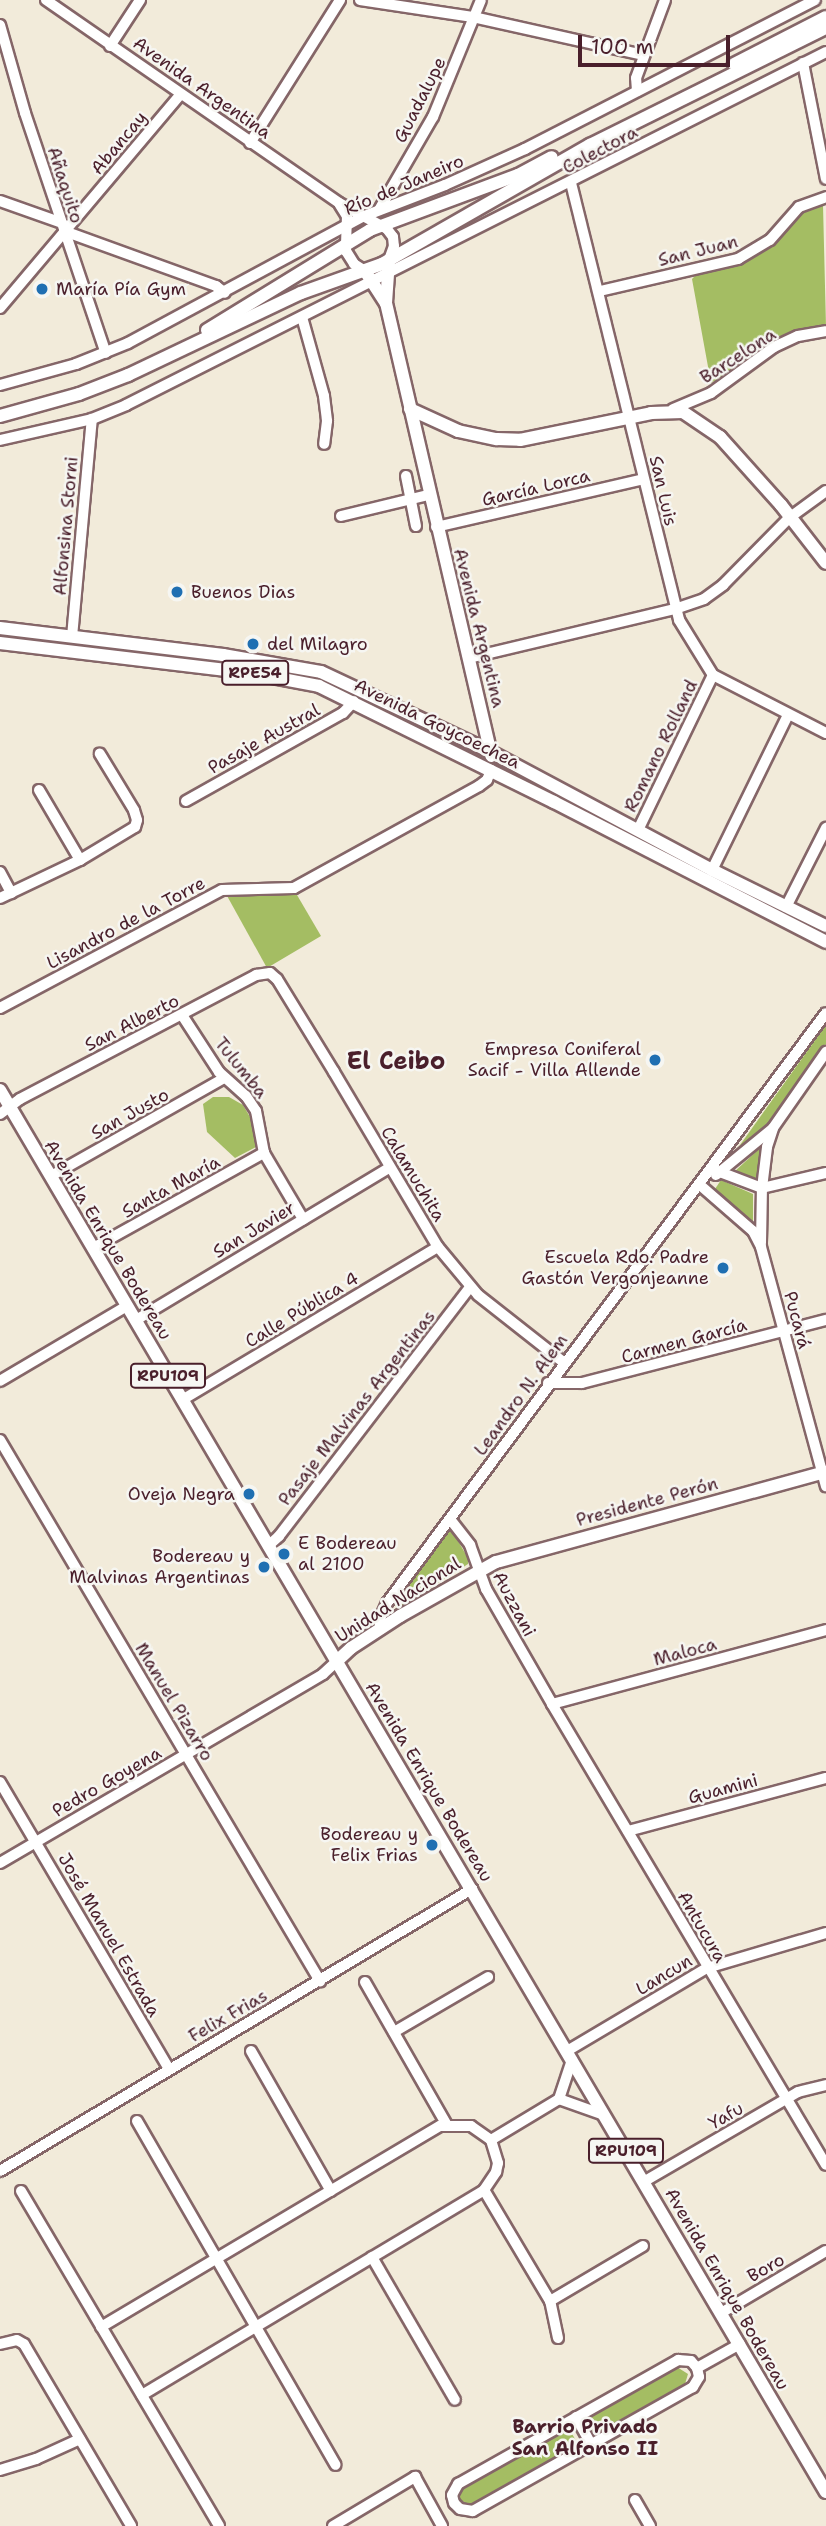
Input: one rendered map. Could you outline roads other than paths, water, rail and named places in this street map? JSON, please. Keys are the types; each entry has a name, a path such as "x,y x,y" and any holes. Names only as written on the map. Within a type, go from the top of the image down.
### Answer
{"main road":[{"path":"128,375 251,304 345,244 382,225 518,175 826,17"},
{"path":"0,416 79,394 128,375 301,293 369,276 389,260 590,145 826,28"},
{"name":"Avenida Argentina","path":"389,260 386,303 428,495 491,752 491,770"},
{"name":"Avenida Argentina","path":"369,276 386,303"},
{"path":"410,409 458,431 497,439 537,439 629,417 668,411 694,417 712,429 826,563"},
{"name":"Avenida Goycoechea","path":"0,628 300,666 338,679 491,752 712,870 826,926"},
{"name":"Avenida Goycoechea","path":"0,643 281,677 318,686 354,701 491,770 826,942"},
{"name":"Avenida Enrique Bodereau","path":"0,1090 5,1110 51,1176 826,2492"},
{"name":"Presidente Perón","path":"479,1570 504,1559 825,1477"},
{"name":"Unidad Nacional","path":"337,1661 381,1629 479,1570"}],"street":[{"name":"Avenida Argentina","path":"46,0 339,203 382,225"},
{"path":"110,46 140,0"},
{"path":"250,143 340,0"},
{"path":"360,0 473,17 643,55"},
{"name":"Guadalupe","path":"378,211 433,117 481,0"},
{"path":"637,91 635,82 643,55 665,0"},
{"name":"Río de Janeiro","path":"0,385 42,375 106,353 225,293 362,217 468,175 815,0"},
{"name":"Añaquito","path":"0,25 25,113 106,353"},
{"name":"Colectora","path":"387,274 826,52"},
{"path":"803,63 826,179"},
{"name":"Abancay","path":"0,308 63,227 181,94"},
{"name":"San Luis","path":"570,183 600,291 675,609 713,676"},
{"name":"San Juan","path":"600,291 738,259 770,240 799,207 826,197"},
{"path":"0,201 216,286 225,293"},
{"path":"339,203 346,216 345,244 349,259 369,276"},
{"path":"382,225 393,237 389,260"},
{"path":"0,440 92,419 193,373 302,317 369,276 387,274"},
{"path":"302,317 324,396 327,421 324,444"},
{"name":"Barcelona","path":"668,411 711,393 774,347 798,336 826,331"},
{"name":"Alfonsina Storni","path":"72,637 92,419"},
{"path":"406,476 416,526"},
{"name":"García Lorca","path":"436,527 644,479"},
{"path":"469,658 675,609 715,593 789,518 826,491"},
{"path":"341,516 428,495"},
{"path":"713,676 826,733"},
{"name":"Romano Rolland","path":"638,830 713,676"},
{"name":"Pasaje Austral","path":"186,801 342,713 354,701"},
{"path":"712,870 788,715"},
{"path":"0,898 80,860 135,827 137,820 100,754"},
{"name":"Lisandro de la Torre","path":"0,1008 222,890 294,888 479,786 491,770"},
{"path":"39,790 80,860"},
{"path":"786,907 826,828"},
{"path":"0,872 11,893"},
{"name":"San Alberto","path":"5,1110 256,975 270,973"},
{"name":"Calamuchita","path":"270,973 277,979 313,1037 438,1247 470,1287 563,1362"},
{"name":"Leandro N. Alem","path":"716,1171 826,1013"},
{"name":"Tulumba","path":"183,1015 224,1078 246,1096 256,1111 264,1153 303,1219"},
{"name":"Leandro N. Alem","path":"761,1247 762,1188 767,1147 773,1128 826,1052"},
{"name":"San Justo","path":"51,1176 224,1078"},
{"name":"Leandro N. Alem","path":"381,1629 379,1621 387,1602 563,1362 700,1185 773,1128"},
{"name":"Santa María","path":"93,1248 264,1153"},
{"name":"San Javier","path":"136,1320 389,1168"},
{"path":"716,1171 762,1188 826,1173"},
{"name":"Pucará","path":"700,1185 753,1231 761,1247 825,1477"},
{"name":"Calle Pública 4","path":"182,1400 438,1247"},
{"name":"Pasaje Malvinas Argentinas","path":"268,1546 279,1536 470,1287"},
{"path":"0,1381 127,1306"},
{"name":"Carmen García","path":"548,1382 582,1383 826,1320"},
{"name":"Manuel Pizarro","path":"0,1440 320,1981"},
{"name":"Auzzani","path":"450,1519 470,1545 486,1589 552,1704"},
{"name":"Maloca","path":"552,1704 826,1630"},
{"name":"Pedro Goyena","path":"0,1863 323,1674 337,1661"},
{"name":"Antucura","path":"552,1704 826,2165"},
{"name":"Guamini","path":"628,1831 826,1778"},
{"name":"José Manuel Estrada","path":"0,1782 169,2069"},
{"name":"Felix Frias","path":"0,2171 472,1889"},
{"name":"Lancun","path":"570,2056 707,1968 826,1933"},
{"path":"394,2032 488,1977"},
{"path":"365,1982 447,2125"},
{"path":"251,2051 331,2191"},
{"path":"491,2140 559,2099 570,2056"},
{"name":"Yafu","path":"645,2181 798,2092 826,2085"},
{"path":"559,2099 604,2115"},
{"path":"136,2121 336,2465"},
{"path":"101,2327 447,2125 471,2126 491,2140 498,2163 496,2172 484,2190 142,2395"},
{"path":"484,2190 550,2301 558,2337"},
{"path":"21,2191 219,2526"},
{"path":"550,2301 643,2246"},
{"name":"Boro","path":"721,2313 826,2251"},
{"path":"372,2257 455,2400"},
{"path":"0,2344 17,2340 24,2344 131,2526"},
{"path":"697,2368 740,2344"},
{"path":"678,2360 691,2361 697,2368 699,2377 692,2387 473,2511 460,2509 454,2503 452,2495 458,2484 678,2360"},
{"path":"576,2417 591,2444"},
{"path":"0,2470 36,2459 80,2439"},
{"path":"333,2526 415,2477 442,2526"},
{"path":"635,2500 650,2526"}],"place":[{"name":"María Pía Gym","path":"42,289"},
{"name":"Buenos Dias","path":"177,592"},
{"name":"del Milagro","path":"253,644"},
{"name":"Empresa Coniferal Sacif - Villa Allende","path":"655,1060"},
{"name":"Escuela Rdo. Padre Gastón Vergonjeanne","path":"723,1268"},
{"name":"Oveja Negra","path":"249,1494"},
{"name":"E Bodereau al 2100","path":"284,1554"},
{"name":"Bodereau y Malvinas Argentinas","path":"264,1567"},
{"name":"Bodereau y Felix Frias","path":"432,1845"}],"district":[{"name":"El Ceibo","path":"396,1062"},
{"name":"Barrio Privado San Alfonso II","path":"585,2438"}]}
